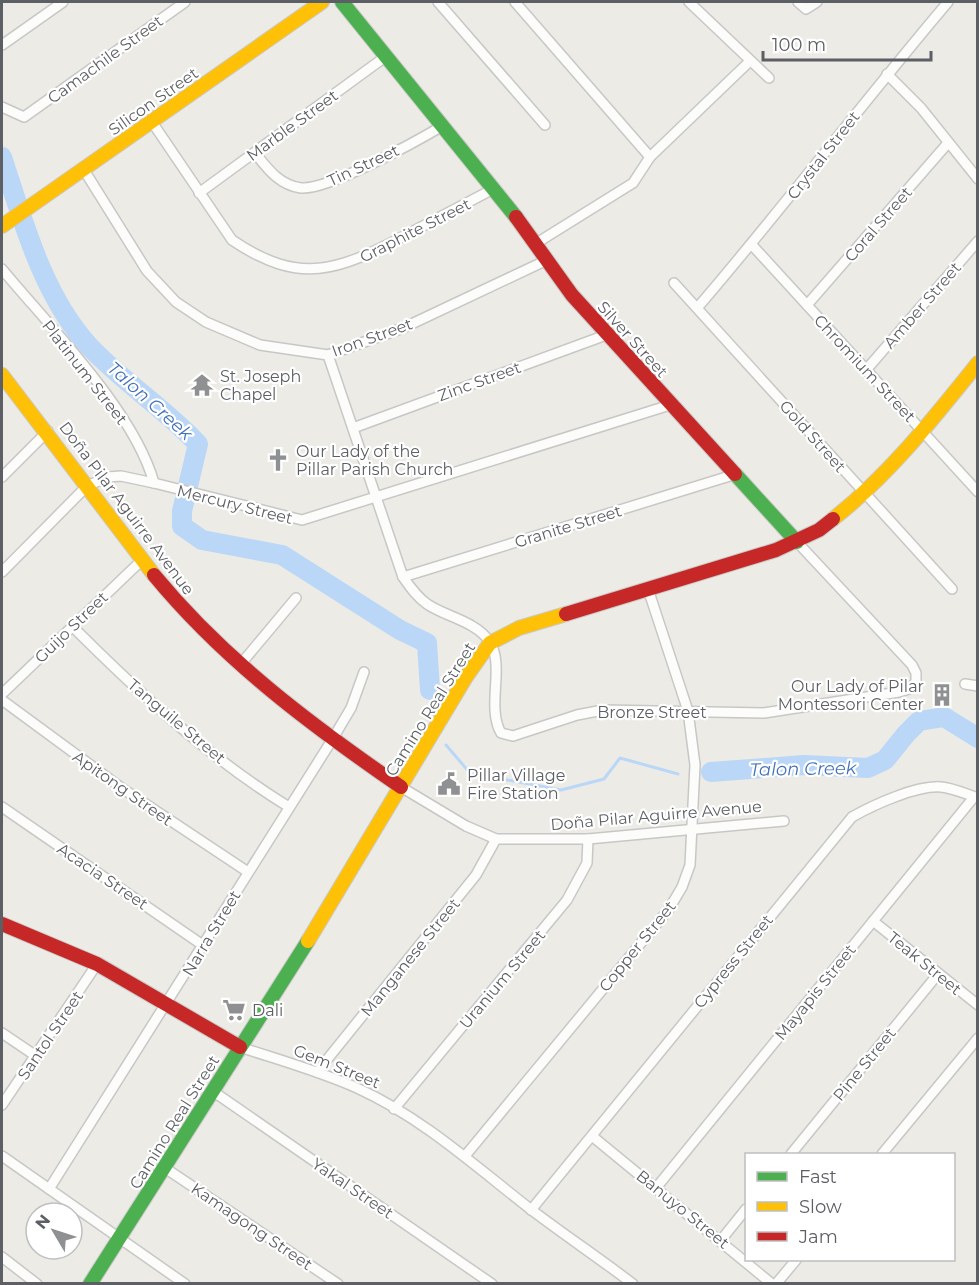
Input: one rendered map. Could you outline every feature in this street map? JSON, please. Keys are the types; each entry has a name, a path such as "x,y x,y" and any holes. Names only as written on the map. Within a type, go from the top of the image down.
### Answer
{"street":[{"path":"2,45 63,2"},
{"name":"Camachile Street","path":"2,107 24,117 185,2"},
{"name":"Silicon Street","path":"2,226 28,210 322,2"},
{"name":"Silver Street","path":"342,2 495,188 546,260 606,335 733,475 912,665 916,673 916,682"},
{"path":"438,2 545,126"},
{"path":"515,2 650,157"},
{"path":"689,2 769,78"},
{"path":"798,2 806,9 817,2"},
{"name":"Crystal Street","path":"698,307 752,245 887,74 948,2"},
{"name":"Marble Street","path":"199,193 386,57"},
{"path":"534,244 624,189 639,175 650,157 750,61"},
{"path":"887,74 921,108 978,179"},
{"name":"Graphite Street","path":"152,122 232,240 251,253 278,264 305,270 334,267 360,260 495,188"},
{"name":"Tin Street","path":"255,153 274,177 302,188 337,179 444,125"},
{"name":"Coral Street","path":"807,305 948,143"},
{"name":"Iron Street","path":"84,170 147,270 176,302 206,322 260,345 328,355 403,328 546,260"},
{"name":"Amber Street","path":"866,369 978,240"},
{"name":"Chromium Street","path":"752,245 978,492"},
{"name":"Platinum Street","path":"2,269 91,377 136,439 148,460 154,483"},
{"name":"Gold Street","path":"674,284 698,307 952,589"},
{"name":"Zinc Street","path":"352,428 606,335"},
{"path":"328,355 403,577 425,603 472,627 490,643"},
{"name":"Camino Real Street","path":"90,1284 325,915 466,677 490,643 519,628 797,542 819,530 865,494 924,431 978,363"},
{"name":"Doña Pilar Aguirre Avenue","path":"4,383 48,431 141,560 194,621 240,665 332,740 401,787 466,826 496,839 588,839 784,821"},
{"name":"Mercury Street","path":"2,572 87,486 108,477 121,476 154,483 302,520 670,405"},
{"path":"2,477 48,431"},
{"name":"Granite Street","path":"403,577 733,475"},
{"name":"Guijo Street","path":"2,694 141,560"},
{"name":"Copper Street","path":"465,1156 669,909 682,887 690,865 695,765 688,711 648,589"},
{"path":"240,665 296,598"},
{"name":"Tanguile Street","path":"72,626 126,679 194,737 289,807"},
{"name":"Bronze Street","path":"490,643 494,660 496,723 501,733 513,736 577,715 603,710 764,713 899,692 909,689 916,682"},
{"name":"Narra Street","path":"49,1189 332,740 351,708 364,672"},
{"path":"965,684 978,686"},
{"name":"Apitong Street","path":"2,700 123,789 248,872"},
{"name":"Cypress Street","path":"531,1210 852,817 867,809 927,789 940,787 976,797"},
{"name":"Mayapis Street","path":"656,1188 976,797"},
{"name":"Acacia Street","path":"2,807 204,945"},
{"name":"Manganese Street","path":"317,1072 476,875 496,839"},
{"name":"Uranium Street","path":"394,1109 567,900 587,863 588,839"},
{"name":"Teak Street","path":"873,921 978,1005"},
{"name":"Gem Street","path":"2,924 98,964 240,1047 358,1088 465,1156 531,1210 633,1284"},
{"name":"Santol Street","path":"2,1105 98,964"},
{"name":"Pine Street","path":"793,1153 938,974"},
{"path":"2,1033 36,1056"},
{"path":"884,1153 978,1038"},
{"name":"Yakal Street","path":"214,1092 492,1284"},
{"name":"Banuyo Street","path":"592,1136 745,1260"},
{"path":"2,1156 185,1284"},
{"name":"Kamagong Street","path":"165,1168 338,1284"},
{"path":"721,1240 745,1211"},
{"path":"2,1257 37,1284"},
{"name":"Banuyo Street","path":"746,1261 774,1284"},
{"path":"774,1284 795,1261"}],"waterway":[{"name":"Talon Creek","path":"2,157 36,257 59,304 73,326 102,359 198,444 182,511 182,526 202,540 282,555 400,630 427,643 430,690"},
{"name":"Talon Creek","path":"711,772 804,765 868,768 885,760 919,721 944,717 978,738"},
{"name":"Talon Creek","path":"446,745 470,773 561,790 604,779 620,758 678,774"}],"traffic: fast":[{"path":"342,2 516,217"},
{"path":"735,474 797,542"},
{"path":"90,1284 308,941"}],"traffic: slow":[{"path":"2,226 322,2"},
{"path":"833,519 892,465 978,363"},
{"path":"2,375 154,575"},
{"path":"308,941 466,677 490,643 519,628 566,614"}],"traffic: jam":[{"path":"516,217 572,295 735,474"},
{"path":"566,614 776,550 819,530 833,519"},
{"path":"154,575 209,635 270,690 334,740 401,787"},
{"path":"2,924 97,964 240,1047"}],"place":[{"name":"St. Joseph Chapel","path":"202,385"},
{"name":"Our Lady of the Pillar Parish Church","path":"278,460"},
{"name":"Our Lady of Pilar Montessori Center","path":"942,695"},
{"name":"Pillar Village Fire Station","path":"449,784"},
{"name":"Dali","path":"234,1010"}]}
